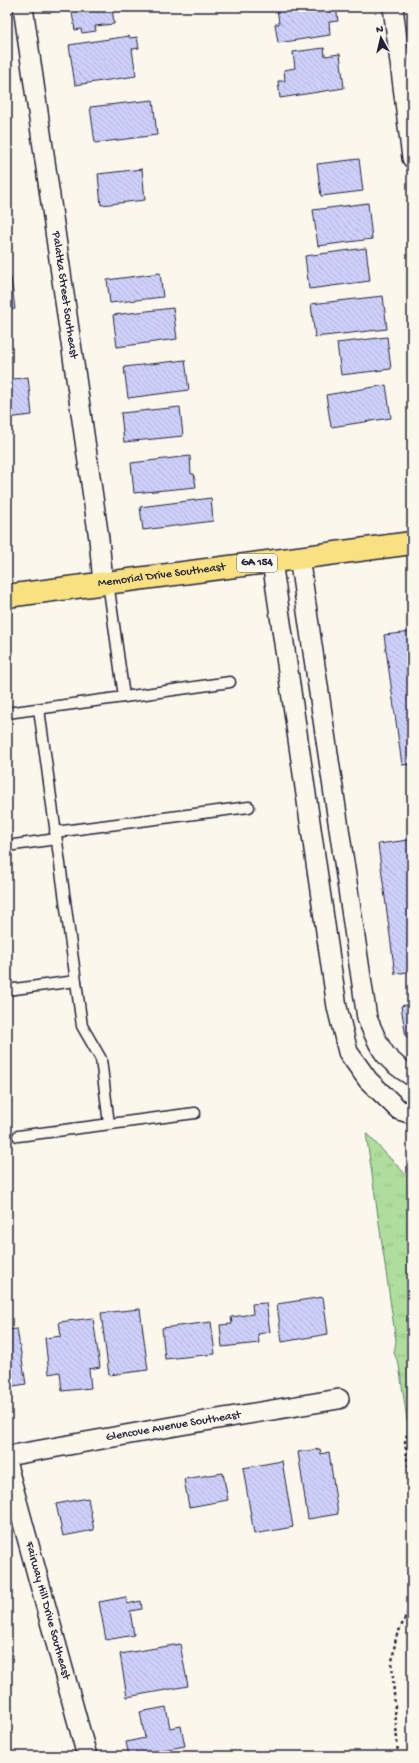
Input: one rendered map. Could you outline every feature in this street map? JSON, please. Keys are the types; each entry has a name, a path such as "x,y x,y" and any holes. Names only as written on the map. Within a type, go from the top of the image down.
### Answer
{"main road":[{"name":"Memorial Drive Southeast","path":"7,596 412,543"}],"street":[{"name":"Palatka Street Southeast","path":"22,7 106,582"},
{"path":"393,7 412,158"},
{"path":"299,557 367,1018 381,1050 398,1067 412,1076"},
{"path":"272,561 337,1007 348,1052 368,1080 399,1110 412,1114"},
{"name":"Glencove Avenue Southeast","path":"7,1456 339,1399"},
{"name":"Fairway Hill Drive Southeast","path":"7,1465 87,1756"}],"lane":[{"path":"106,582 124,697"},
{"path":"7,713 230,682"},
{"path":"39,709 82,1026 101,1059 109,1124"},
{"path":"7,846 56,836 249,807"},
{"path":"7,990 76,981"},
{"path":"18,1136 195,1113"}],"path":[{"path":"412,1417 405,1442 412,1492"},
{"path":"398,1756 392,1662 396,1637 412,1604"}],"green space":[{"path":"366,1133 412,1181 412,1454 399,1365 394,1353 396,1341"}],"building":[{"path":"71,7 112,7 114,24 95,26 96,31 82,33 81,29 75,30"},
{"path":"277,7 336,7 338,21 329,22 330,35 278,43 275,24 279,24"},
{"path":"129,36 130,38 137,37 139,48 132,49 136,76 75,85 69,45"},
{"path":"324,48 325,56 340,54 344,88 280,98 278,81 285,81 284,70 295,68 293,52"},
{"path":"153,100 157,135 95,143 90,107"},
{"path":"359,159 363,191 321,196 317,164"},
{"path":"142,169 145,200 101,205 98,174"},
{"path":"368,203 372,239 318,246 313,210"},
{"path":"366,248 370,281 309,289 305,256"},
{"path":"7,249 9,267 7,267"},
{"path":"160,273 163,297 110,303 107,280"},
{"path":"11,278 15,309 7,310 7,279"},
{"path":"383,296 387,329 315,337 311,304"},
{"path":"173,308 177,339 117,347 113,315"},
{"path":"387,337 391,369 341,375 337,343"},
{"path":"185,360 189,390 128,398 124,367"},
{"path":"28,377 32,415 7,418 7,380"},
{"path":"386,385 391,418 331,427 326,395"},
{"path":"180,407 183,436 124,442 121,413"},
{"path":"190,456 191,474 194,474 196,487 134,493 131,463"},
{"path":"211,498 213,521 143,530 140,507"},
{"path":"412,632 412,764 402,765 384,635"},
{"path":"409,840 412,864 412,971 395,974 378,844"},
{"path":"412,1004 412,1036 406,1037 401,1006"},
{"path":"323,1297 328,1334 282,1342 277,1304"},
{"path":"266,1303 270,1332 258,1334 259,1343 222,1347 220,1325 232,1324 231,1317 253,1314 252,1304"},
{"path":"140,1309 148,1370 109,1375 101,1313"},
{"path":"93,1318 100,1367 89,1369 91,1388 62,1391 60,1372 49,1374 45,1338 61,1336 59,1322"},
{"path":"211,1322 215,1354 165,1359 162,1328"},
{"path":"17,1329 26,1384 7,1387 7,1330"},
{"path":"320,1449 321,1454 329,1452 338,1514 308,1519 298,1452"},
{"path":"282,1461 293,1527 254,1534 243,1468"},
{"path":"223,1473 228,1500 189,1507 184,1479"},
{"path":"88,1498 94,1530 63,1536 56,1504"},
{"path":"126,1597 127,1604 141,1601 142,1609 130,1611 134,1635 106,1640 99,1602"},
{"path":"180,1644 188,1686 127,1697 120,1654"},
{"path":"166,1707 170,1728 181,1726 185,1746 129,1756 126,1742 145,1738 140,1712"},
{"path":"8,1733 11,1756 7,1756"}]}
